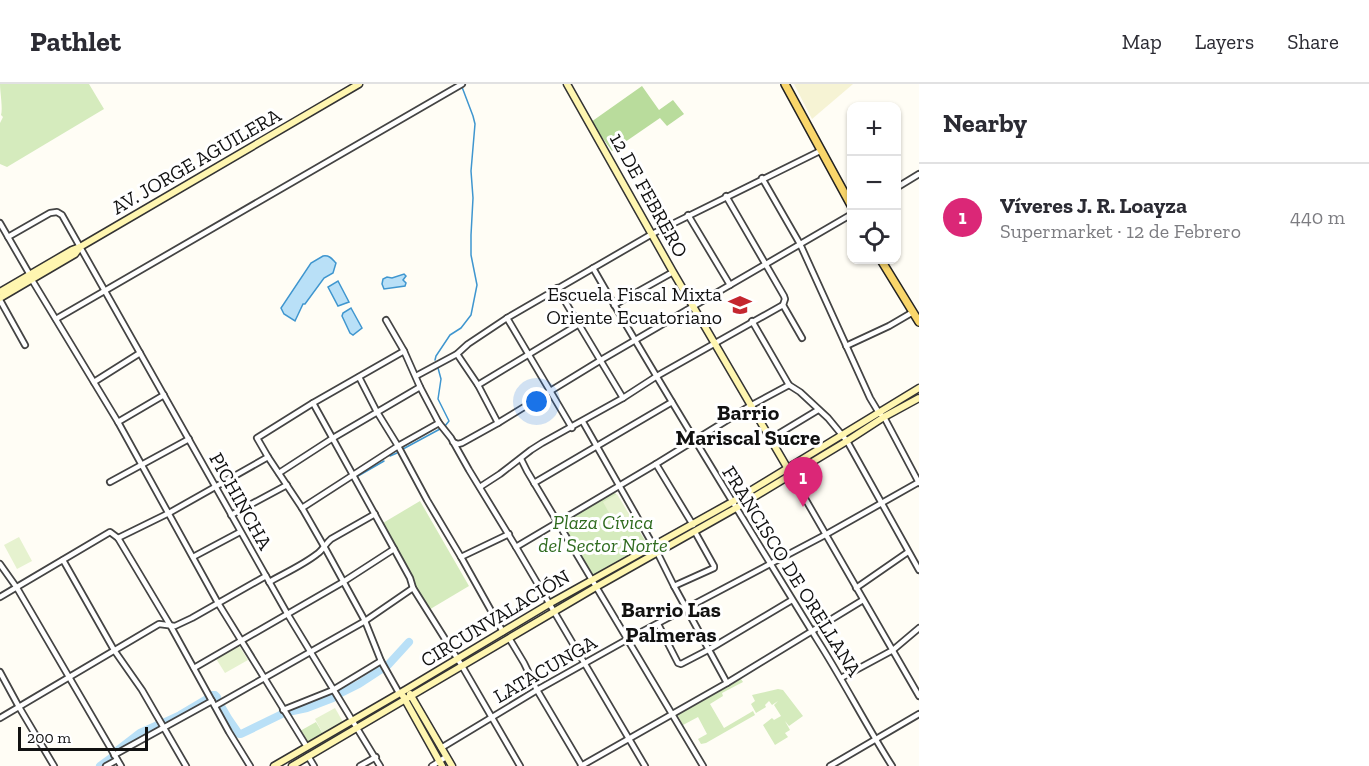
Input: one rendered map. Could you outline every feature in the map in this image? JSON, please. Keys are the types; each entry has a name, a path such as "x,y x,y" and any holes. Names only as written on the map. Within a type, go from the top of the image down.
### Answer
{"main road":[{"name":"AV. JORGE AGUILERA","path":"0,292 75,254 80,247 359,84"},
{"name":"12 DE FEBRERO","path":"567,84 790,472"},
{"path":"785,84 847,198"},
{"path":"883,264 919,322"},
{"name":"AV. JORGE AGUILERA","path":"0,299 31,277"},
{"name":"CIRCUNVALACIÓN","path":"292,766 357,727 456,659 549,604 591,580 695,532 734,505 845,439 919,388"},
{"name":"CIRCUNVALACIÓN","path":"881,415 919,398"},
{"name":"CIRCUNVALACIÓN","path":"274,766 353,720 462,666 596,587 693,525 734,505"},
{"path":"404,694 452,766"},
{"path":"404,694 441,764"}],"street":[{"path":"56,319 462,84"},
{"path":"416,376 457,354 507,318 652,234 820,151"},
{"path":"901,185 919,174"},
{"path":"762,178 800,244 870,398 919,482"},
{"path":"726,196 784,296 783,305 802,338"},
{"name":"PICHINCHA","path":"8,237 48,214 55,212 62,215 267,579 380,766"},
{"path":"688,215 730,285"},
{"path":"453,442 462,443 498,423 634,340 847,217"},
{"path":"0,223 118,422 218,603 306,747"},
{"name":"FRANCISCO DE ORELLANA","path":"593,268 694,440 841,678 892,766"},
{"path":"614,305 673,272"},
{"path":"557,288 623,398"},
{"path":"0,299 25,345"},
{"path":"480,487 531,450 783,305"},
{"path":"846,346 913,312"},
{"path":"507,318 572,428"},
{"path":"386,320 404,351 439,423 453,442 645,766"},
{"path":"752,321 789,385 828,418 845,439 919,570"},
{"path":"478,385 579,324"},
{"path":"404,351 257,438 325,548 365,621 381,661 404,694"},
{"path":"94,382 140,353"},
{"path":"457,354 478,385 498,423"},
{"path":"359,377 503,632"},
{"path":"516,547 750,406 789,385"},
{"path":"279,473 420,387"},
{"path":"118,422 164,394"},
{"path":"534,483 672,402"},
{"path":"313,403 410,578 413,588 462,666 520,766"},
{"path":"770,439 818,410"},
{"path":"583,422 656,549 727,682"},
{"path":"302,508 398,446 439,423"},
{"path":"110,482 189,439"},
{"path":"460,454 462,443"},
{"path":"118,538 169,513 268,457"},
{"path":"521,459 591,580 704,766"},
{"path":"656,464 693,525"},
{"name":"12 DE FEBRERO","path":"790,472 919,696"},
{"name":"LATACUNGA","path":"441,748 628,639 825,535 919,482"},
{"path":"231,515 287,485"},
{"path":"0,718 159,624 175,626 316,555 331,539 375,514"},
{"path":"0,597 110,532 118,538 250,766"},
{"path":"193,557 240,532"},
{"path":"674,586 714,568 695,532"},
{"path":"461,557 508,534"},
{"path":"194,668 288,615 394,549"},
{"path":"856,588 908,552"},
{"path":"63,560 114,650 142,690 186,766"},
{"path":"0,564 17,588 121,766"},
{"path":"215,706 365,621 413,588"},
{"path":"658,624 678,663 681,664 792,600"},
{"path":"509,638 582,766 863,600"},
{"path":"841,678 893,650 919,628"},
{"path":"284,710 333,690 381,661"},
{"path":"0,672 54,766"},
{"path":"106,766 115,757 212,701"},
{"path":"830,766 919,714"},
{"path":"308,756 314,766"},
{"path":"360,766 376,757"},
{"path":"432,766 441,764 447,757"}],"shaded area":[{"path":"794,84 853,84 812,119"}],"green space":[{"path":"0,84 89,84 104,109 7,167 0,164 0,123 3,117 1,115"},
{"path":"642,86 659,110 673,100 684,114 667,126 660,118 612,151 591,122"},
{"name":"Plaza Cívica del Sector Norte","path":"614,491 648,545 591,577 559,523"},
{"path":"617,494 630,516 616,525 603,502"},
{"path":"420,501 469,586 427,611 383,523"},
{"path":"19,537 32,561 17,569 4,545"},
{"path":"238,644 248,660 225,673 215,657"},
{"path":"741,679 743,682 722,693 723,696 710,704 724,728 753,711 755,715 701,744 698,739 707,734 698,717 683,725 677,714"},
{"path":"783,690 803,716 789,726 785,721 790,730 785,733 788,737 775,745 763,725 772,718 774,720 781,716 774,705 778,701 772,705 769,701 766,707 756,713 751,704 755,701 752,695"},
{"path":"335,708 343,722 323,734 315,719"},
{"path":"316,722 323,734 307,743 300,731"}],"water":[{"path":"323,256 329,257 336,263 333,273 324,278 303,304 295,321 284,314 281,308 311,263"},
{"path":"404,274 406,276 403,280 406,283 405,286 384,289 383,279"},
{"path":"338,281 349,302 338,306 328,287"},
{"path":"351,308 362,328 353,335 342,316"}],"waterway":[{"path":"435,360 450,335 461,328 471,315 477,285 471,255 473,198 471,171 475,124 462,87"},
{"path":"438,368 441,379 438,399 449,421 445,426"},
{"path":"403,449 440,429"},
{"path":"390,456 397,453"},
{"path":"358,476 384,461"},
{"path":"388,665 409,642"},
{"path":"341,693 382,669"},
{"path":"212,695 217,697"},
{"path":"288,712 307,708 333,698"},
{"path":"165,722 207,699"},
{"path":"221,706 239,734 282,714"},
{"path":"118,750 140,733 160,724"},
{"path":"100,766 111,758"}],"place":[{"name":"Escuela Fiscal Mixta Oriente Ecuatoriano","path":"740,305"},
{"name":"Víveres J. R. Loayza","path":"803,507"}],"district":[{"name":"Barrio Mariscal Sucre","path":"748,424"},
{"name":"Barrio Las Palmeras","path":"671,622"}]}
